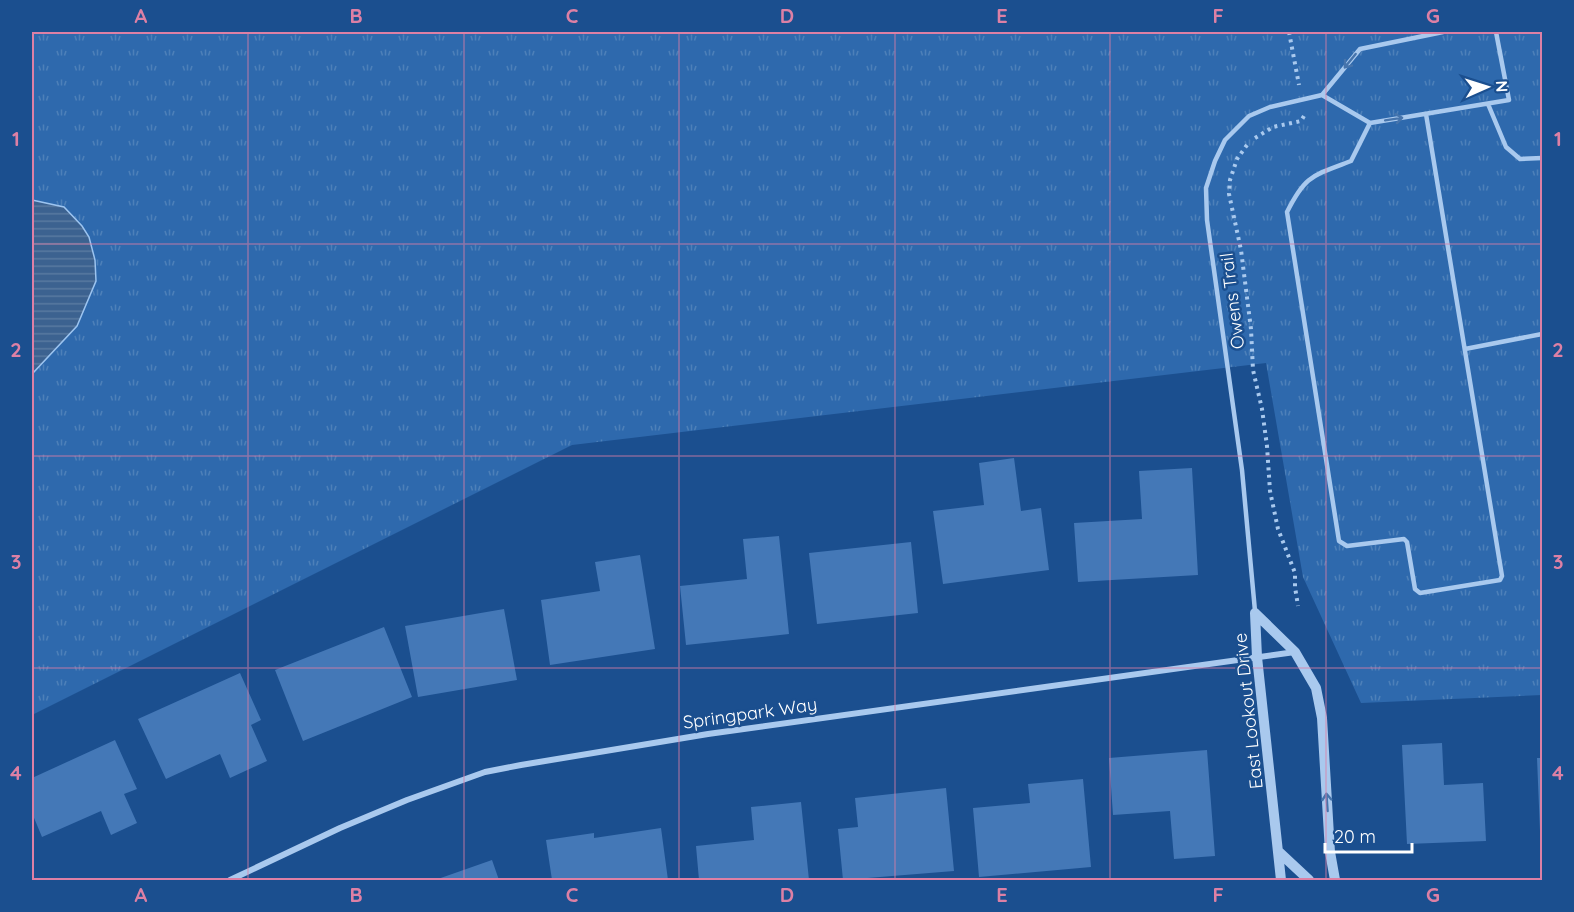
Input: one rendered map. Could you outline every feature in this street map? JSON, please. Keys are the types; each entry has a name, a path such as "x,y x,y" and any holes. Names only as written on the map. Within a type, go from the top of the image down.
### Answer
{"street":[{"name":"East Lookout Drive","path":"1255,614 1295,652 1316,688 1322,718 1330,852 1335,880"},
{"name":"East Lookout Drive","path":"1255,614 1257,657 1281,880"},
{"name":"Springpark Way","path":"230,880 340,828 407,800 485,772 708,734 1295,652"},
{"path":"1279,852 1310,880"}],"lane":[{"path":"1322,95 1360,49 1443,32"},
{"path":"1255,614 1242,470 1207,220 1206,189 1215,160 1225,140 1249,116 1270,106 1302,98 1322,95 1370,123 1509,100 1496,32"},
{"path":"1488,104 1506,147 1520,159 1542,158"},
{"path":"1370,123 1350,161 1309,177 1297,192 1287,212 1339,541 1347,546 1404,539 1407,542 1415,589 1420,594 1500,580 1503,576 1426,114"},
{"path":"1465,350 1542,334"}],"path":[{"name":"Owens Trail","path":"1289,32 1305,114 1301,121 1273,127 1257,135 1246,146 1237,159 1230,180 1229,194 1241,250 1251,329 1253,370 1268,446 1270,491 1278,529 1295,573 1294,587 1298,606"}],"green space":[{"path":"32,32 1542,32 1542,695 1361,703 1303,577 1266,363 572,445 32,715"}],"shaded area":[{"path":"32,200 64,207 82,226 89,237 95,260 96,281 77,326 32,374"}],"building":[{"path":"1014,458 1021,511 1041,508 1049,570 943,584 933,511 984,505 979,463"},
{"path":"1192,468 1198,575 1078,582 1074,523 1142,519 1139,471"},
{"path":"779,536 789,634 686,645 680,586 747,579 743,539"},
{"path":"911,542 918,613 817,624 809,553"},
{"path":"640,555 655,649 550,665 541,600 600,591 595,562"},
{"path":"504,609 517,680 418,697 405,626"},
{"path":"384,627 412,697 303,741 275,670"},
{"path":"240,673 261,720 251,725 267,761 230,778 220,754 166,779 138,719"},
{"path":"115,740 137,789 124,794 137,823 111,835 101,811 42,837 32,813 32,778"},
{"path":"1442,743 1444,785 1483,783 1486,841 1407,844 1402,745"},
{"path":"1207,750 1215,856 1174,859 1170,811 1113,815 1109,758"},
{"path":"1537,758 1542,758 1542,831 1540,831"},
{"path":"1083,779 1091,867 979,877 973,808 1030,803 1028,784"},
{"path":"946,788 954,871 843,880 838,829 858,827 855,798"},
{"path":"801,802 809,880 699,880 696,846 754,840 751,807"},
{"path":"661,828 668,880 552,880 546,840 594,833 594,838"},
{"path":"492,860 499,880 435,880"}]}
